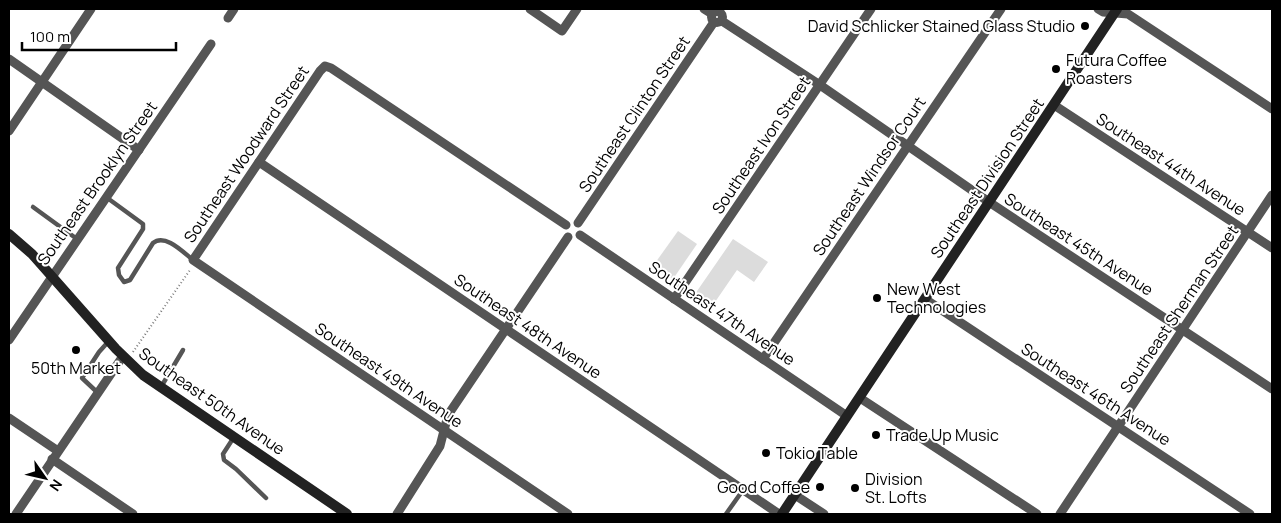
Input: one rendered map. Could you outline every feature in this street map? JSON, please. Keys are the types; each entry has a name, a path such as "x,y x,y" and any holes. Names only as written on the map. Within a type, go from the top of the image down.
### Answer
{"main road":[{"name":"Southeast Division Street","path":"781,514 1116,11"},
{"name":"Southeast 50th Avenue","path":"9,234 25,246 109,341 144,375 347,514"}],"street":[{"path":"9,131 91,9"},
{"path":"228,18 234,9"},
{"path":"530,9 562,31 577,9"},
{"name":"Southeast 45th Avenue","path":"704,9 718,16 989,202 1272,389"},
{"name":"Southeast Ivon Street","path":"674,299 871,9"},
{"name":"Southeast Windsor Court","path":"763,359 1000,9"},
{"path":"1098,9 1103,12 1116,11 1128,14 1272,109"},
{"name":"Southeast Clinton Street","path":"578,222 718,16"},
{"name":"Southeast Brooklyn Street","path":"9,340 211,44"},
{"path":"9,59 139,150"},
{"name":"Southeast Woodward Street","path":"193,260 325,66 331,68 566,225"},
{"name":"Southeast 44th Avenue","path":"1054,105 1272,248"},
{"name":"Southeast 48th Avenue","path":"259,162 781,514"},
{"name":"Southeast Sherman Street","path":"1060,514 1272,195"},
{"path":"571,221 578,222 582,228 580,235 575,238 568,237 564,232 566,225 571,221"},
{"name":"Southeast 47th Avenue","path":"580,235 848,416"},
{"path":"397,514 440,446 448,415 568,237"},
{"name":"Southeast 49th Avenue","path":"193,260 568,514"},
{"name":"Southeast 46th Avenue","path":"925,299 1250,514"},
{"path":"16,514 123,356"},
{"path":"860,398 1037,514"},
{"path":"9,418 133,514"},
{"path":"795,495 824,514"}],"lane":[{"path":"106,197 143,224 143,229 118,268 119,275 124,282 130,280 153,243 158,239 164,239 182,250 193,260"},
{"path":"33,207 78,239"},
{"path":"98,393 82,378 99,352 109,341"},
{"path":"160,387 183,350"},
{"path":"234,437 223,454 224,460 266,498"},
{"path":"726,514 743,490"}],"path":[{"path":"123,356 134,351 190,270 193,260"}],"shaded area":[{"path":"678,231 697,244 673,279 653,266"},
{"path":"733,239 768,262 754,282 737,270 713,305 695,294"}],"place":[{"name":"David Schlicker Stained Glass Studio","path":"1085,26"},
{"name":"Futura Coffee Roasters","path":"1056,69"},
{"name":"New West Technologies","path":"877,298"},
{"name":"50th Market","path":"76,350"},
{"name":"Trade Up Music","path":"876,435"},
{"name":"Tokio Table","path":"766,453"},
{"name":"Good Coffee","path":"820,487"},
{"name":"Division St. Lofts","path":"855,488"}]}
